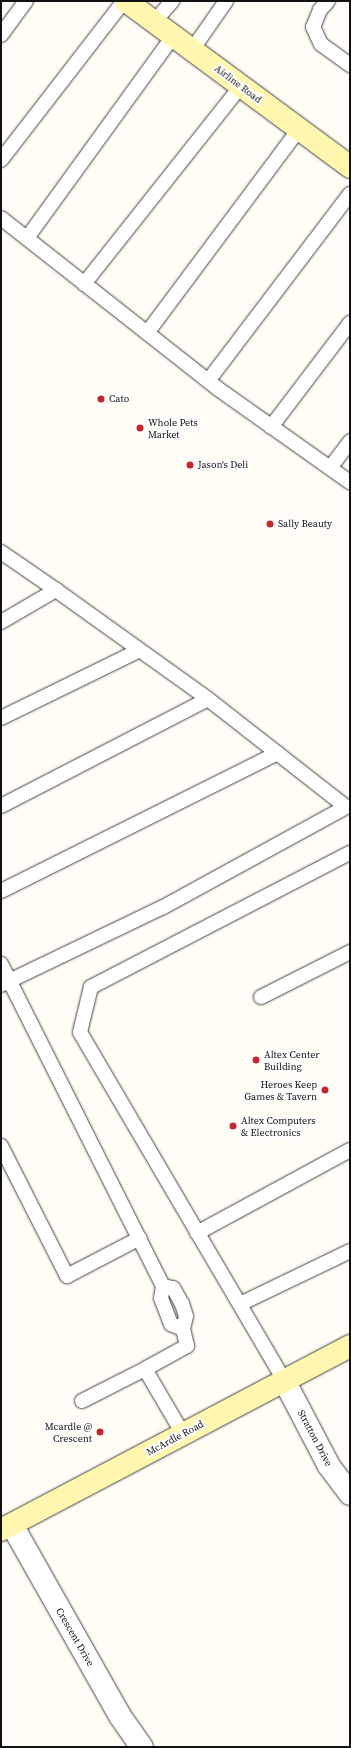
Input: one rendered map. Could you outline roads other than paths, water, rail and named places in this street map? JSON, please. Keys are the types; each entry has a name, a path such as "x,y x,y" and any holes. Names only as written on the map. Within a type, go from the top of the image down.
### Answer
{"main road":[{"name":"Airline Road","path":"125,1 350,167"},
{"name":"McArdle Road","path":"6,1528 350,1346"}],"street":[{"name":"Stratton Drive","path":"284,1380 329,1466 350,1494"},
{"name":"Crescent Drive","path":"6,1528 120,1716 142,1747"}],"lane":[{"path":"1,160 125,1"},
{"path":"154,22 172,1"},
{"path":"192,50 226,1"},
{"path":"328,1 320,10 313,27 321,44 350,65"},
{"path":"1,35 21,2"},
{"path":"27,238 173,36"},
{"path":"84,284 241,86"},
{"path":"147,333 299,129"},
{"path":"208,381 350,194"},
{"path":"1,218 208,381 350,482"},
{"path":"271,427 350,323"},
{"path":"330,468 350,441"},
{"path":"1,552 56,590 138,651 208,699 346,807 163,907 5,983"},
{"path":"1,622 56,590"},
{"path":"1,718 138,651"},
{"path":"1,806 208,699"},
{"path":"1,891 278,753"},
{"path":"284,1380 80,1032 91,986 350,853"},
{"path":"261,997 350,952"},
{"path":"1,964 5,983 140,1238 163,1286 173,1288 182,1304 186,1316 183,1329 187,1346 82,1401"},
{"path":"1,1146 67,1276 140,1238"},
{"path":"197,1233 350,1150"},
{"path":"240,1304 350,1251"},
{"path":"145,1369 183,1434"}],"place":[{"name":"Cato","path":"101,399"},
{"name":"Whole Pets Market","path":"140,428"},
{"name":"Jason's Deli","path":"190,465"},
{"name":"Sally Beauty","path":"270,524"},
{"name":"Altex Center Building","path":"256,1060"},
{"name":"Heroes Keep Games & Tavern","path":"325,1090"},
{"name":"Altex Computers & Electronics","path":"233,1126"},
{"name":"Mcardle @ Crescent","path":"100,1432"}]}
